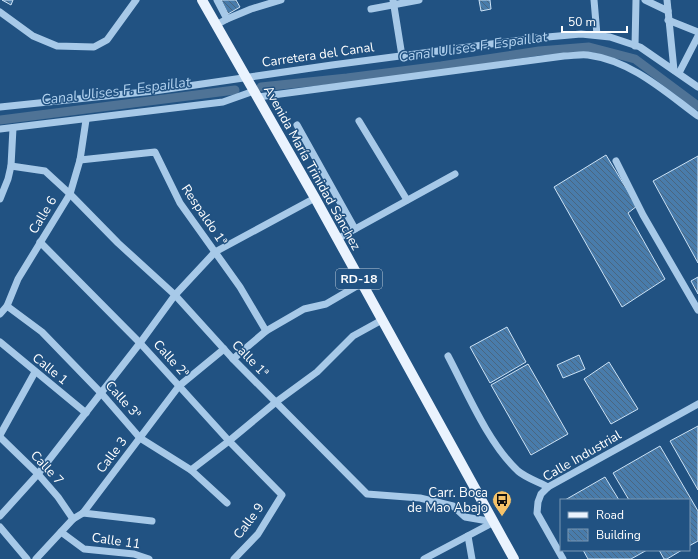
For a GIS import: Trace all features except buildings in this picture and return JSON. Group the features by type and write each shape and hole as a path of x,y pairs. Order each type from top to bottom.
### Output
{"main road":[{"name":"Avenida María Trinidad Sánchez","path":"202,0 315,198 514,559"}],"street":[{"path":"0,12 33,36 57,46 94,47 107,40 136,0"},
{"path":"216,0 227,19"},
{"path":"216,25 251,9 281,0"},
{"path":"371,9 393,2 419,0"},
{"path":"594,0 597,35"},
{"path":"635,46 636,0"},
{"path":"645,0 668,11"},
{"path":"667,0 668,20 676,71"},
{"path":"393,2 402,56"},
{"path":"668,20 698,32"},
{"name":"Carretera del Canal","path":"0,107 154,91 245,77 536,38 581,34 610,37 640,47 698,87"},
{"path":"676,71 698,36"},
{"path":"0,130 223,102 256,94 564,56 587,55 609,59 626,65 643,75 698,116"},
{"name":"Calle 6","path":"0,314 7,306 18,279 70,194 80,160 86,120"},
{"path":"359,121 407,200"},
{"path":"297,126 356,228"},
{"path":"0,199 8,179 11,166 13,128"},
{"name":"Respaldo 1ª","path":"80,160 155,152 180,203 240,288 266,331"},
{"path":"616,162 643,215 698,310"},
{"name":"Calle 1ª","path":"11,166 45,171 70,194 118,243 175,295 233,359 367,494 420,498 453,506 465,517 494,522"},
{"path":"337,239 455,174"},
{"path":"0,178 8,179"},
{"path":"0,516 38,474 140,343 175,295 215,252 315,198"},
{"name":"Calle 2ª","path":"40,242 140,343 229,441 282,495"},
{"path":"233,359 266,331 304,309 326,304 362,283"},
{"name":"Calle 3ª","path":"7,306 42,332 101,393 140,438 191,470 227,503"},
{"path":"191,470 276,402 317,372 353,336 382,320"},
{"name":"Calle 1","path":"0,342 86,413"},
{"name":"Calle 3","path":"36,559 73,519 83,513 179,386 224,349"},
{"path":"448,356 492,438 506,458 520,472 548,487"},
{"path":"0,436 35,372"},
{"name":"Calle Industrial","path":"563,559 537,513 538,502 541,494 548,487 698,404"},
{"name":"Calle 7","path":"0,436 38,474 58,497 73,519"},
{"name":"Calle 9","path":"234,559 258,534 282,495"},
{"path":"83,513 152,521"},
{"path":"424,559 494,522"},
{"path":"0,527 27,559"},
{"name":"Calle 11","path":"61,532 84,549 116,555 134,554 149,559"},
{"path":"468,536 472,559"}],"waterway":[{"name":"Canal Ulises F. Espaillat","path":"261,87 441,66 539,51 589,47 635,59 698,106"},
{"name":"Canal Ulises F. Espaillat","path":"0,120 235,90"}],"place":[{"name":"Carr. Boca de Mao Abajo","path":"502,517"}]}
